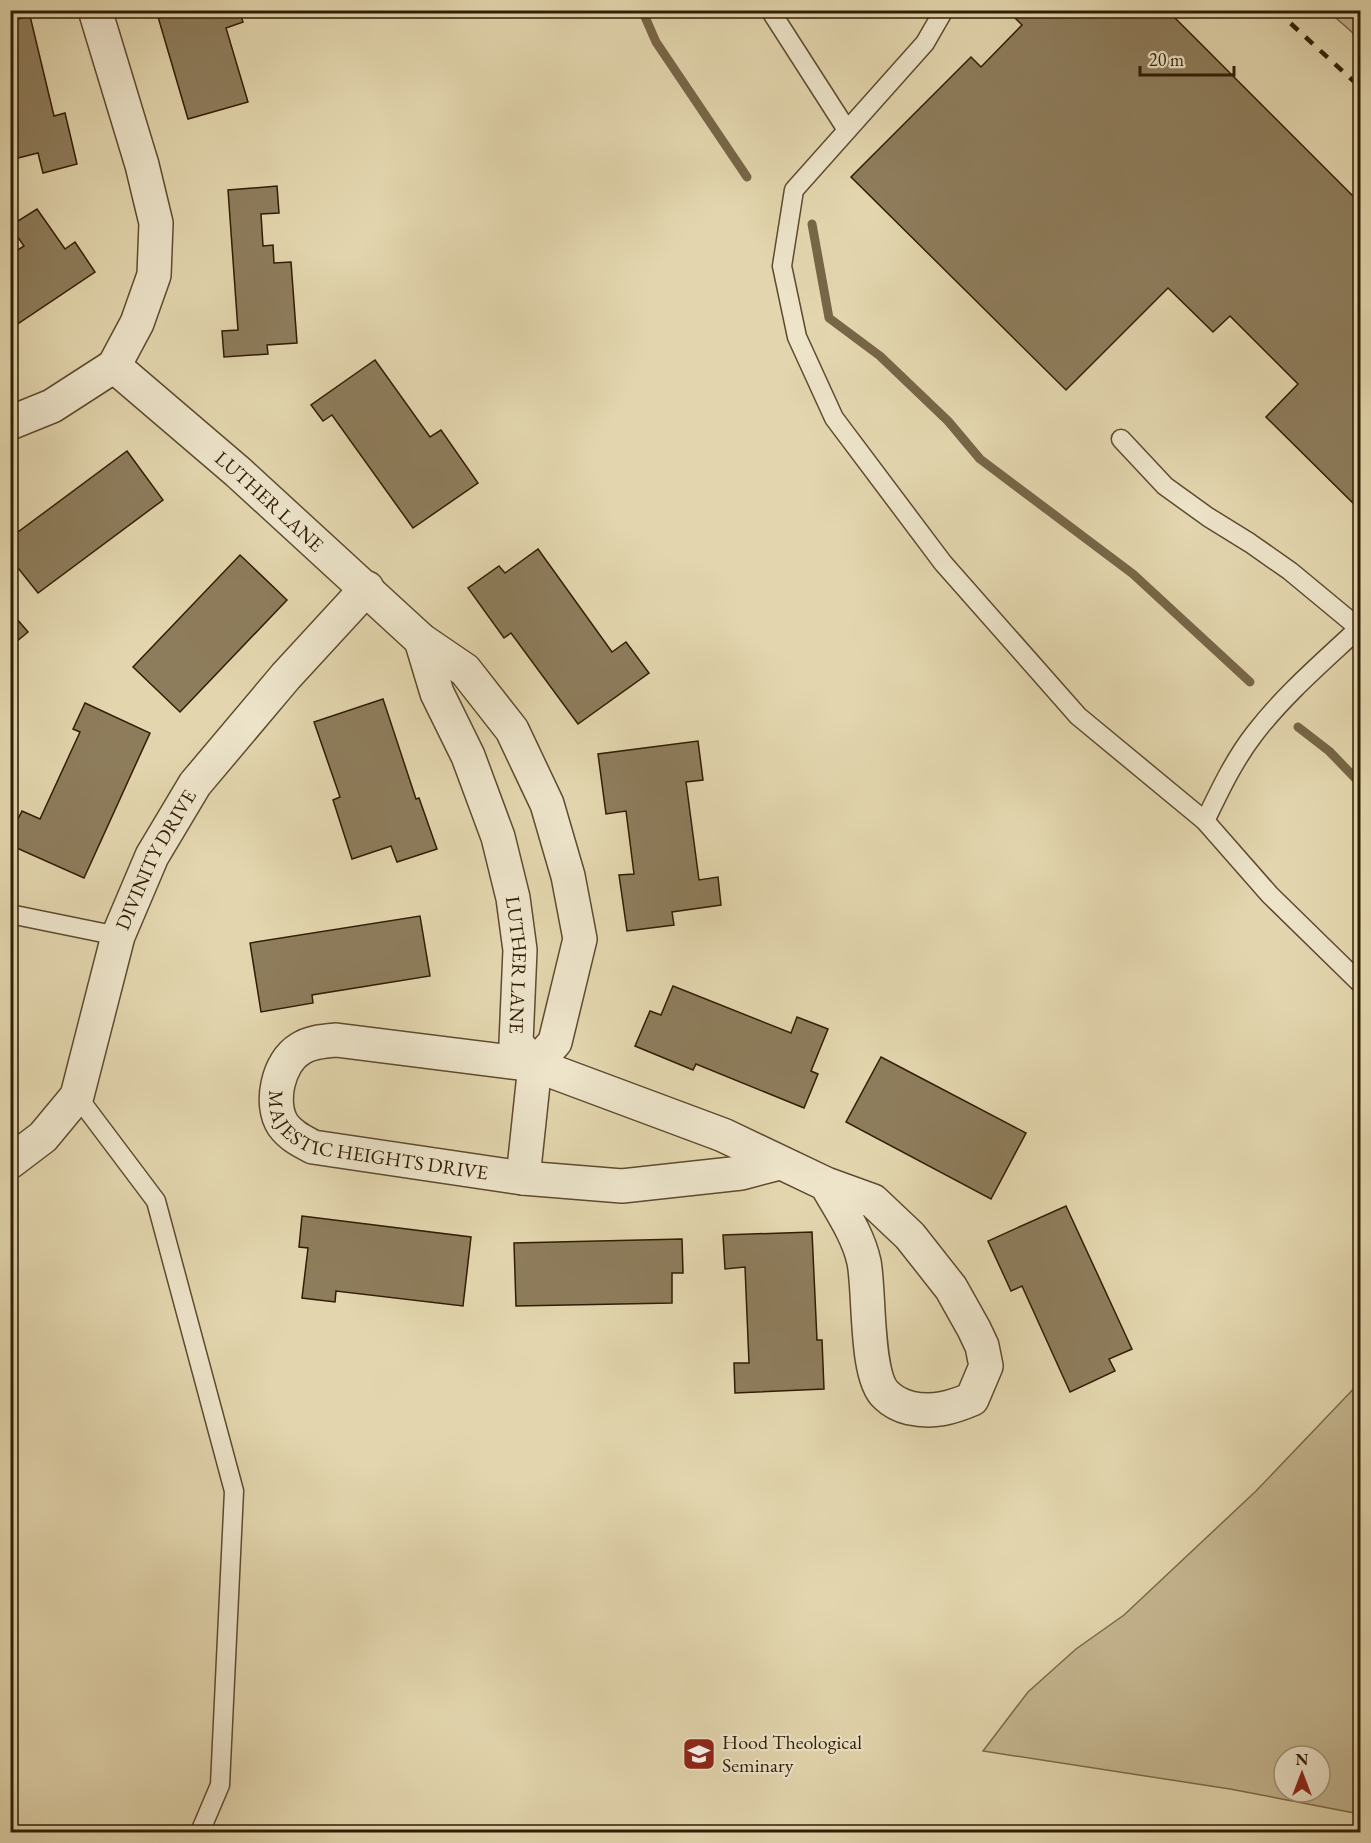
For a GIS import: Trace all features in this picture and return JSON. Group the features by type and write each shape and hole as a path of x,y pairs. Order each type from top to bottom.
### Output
{"street":[{"path":"10,423 51,406 114,366 137,323 154,275 156,223 142,165 95,10"},
{"name":"LUTHER LANE","path":"114,366 238,472 421,640 465,670 512,730 547,804 568,876 580,939 555,1042 535,1065 516,1043 520,950 513,898 498,837 468,756 436,693 421,640"},
{"name":"DIVINITY DRIVE","path":"10,1162 43,1137 77,1096 118,936 152,856 195,784 286,676 366,588"},
{"name":"MAJESTIC HEIGHTS DRIVE","path":"779,1163 741,1173 622,1186 523,1178 313,1147 294,1137 282,1124 277,1093 283,1067 300,1048 336,1040 535,1065 723,1135 826,1184 873,1201 910,1236 951,1288 982,1346 986,1366 972,1399 957,1406 938,1410 920,1410 901,1405 885,1394 875,1375 864,1261 852,1228 826,1184"},
{"name":"MAJESTIC HEIGHTS DRIVE","path":"523,1178 535,1065"}],"lane":[{"path":"770,10 847,130"},
{"path":"944,10 925,43 794,190 782,266 797,337 834,418 944,563 1078,716 1204,821 1269,895 1360,983"},
{"path":"1121,439 1165,486 1208,518 1250,543 1290,571 1360,628 1297,686 1256,732 1230,769 1204,821"},
{"path":"10,914 118,936"},
{"path":"77,1096 156,1201 234,1491 220,1785 200,1833"}],"shaded area":[{"path":"1328,11 1360,11 1360,39"},
{"path":"1360,1382 1360,1814 1308,1804 1332,1804 1332,1744 1272,1744 1272,1797 983,1751 1028,1692 1076,1649 1124,1615 1256,1491"}],"building":[{"path":"156,10 239,10 243,22 226,28 248,102 188,119"},
{"path":"1007,10 1167,10 1360,203 1360,510 1266,417 1298,384 1230,316 1213,332 1168,288 1066,390 851,177 971,57 981,67 1022,25"},
{"path":"30,16 54,116 65,113 77,164 43,173 38,153 10,160 10,21"},
{"path":"277,186 279,213 261,214 263,246 273,245 274,263 291,262 297,343 267,345 268,354 224,357 222,331 238,330 228,190"},
{"path":"37,209 65,249 75,242 95,272 10,329 10,255 24,246 10,226"},
{"path":"375,360 430,437 441,430 478,483 413,528 332,415 323,421 311,405"},
{"path":"127,451 163,500 38,593 10,558 10,538"},
{"path":"538,549 612,652 626,642 649,673 578,724 511,633 504,638 468,588 499,566 505,573"},
{"path":"240,555 287,600 180,712 133,667"},
{"path":"10,611 28,632 10,647"},
{"path":"383,699 416,799 419,798 437,849 397,862 391,846 352,859 333,800 340,797 314,722"},
{"path":"85,703 150,733 84,878 10,845 10,835 22,811 40,819 80,732 73,729"},
{"path":"698,741 703,780 686,782 699,880 718,877 721,905 672,912 674,925 627,931 619,875 634,874 626,811 606,814 598,754"},
{"path":"420,916 430,976 312,995 313,1003 261,1012 250,943"},
{"path":"673,986 791,1033 797,1017 828,1029 811,1071 818,1074 804,1108 696,1064 693,1070 635,1046 650,1011 661,1015"},
{"path":"881,1057 1026,1133 991,1199 846,1122"},
{"path":"1066,1206 1132,1349 1109,1359 1115,1371 1070,1392 1022,1286 1011,1291 988,1241"},
{"path":"302,1216 471,1237 463,1306 336,1291 335,1302 302,1298 308,1248 299,1247"},
{"path":"812,1232 817,1340 822,1340 824,1389 735,1393 734,1363 749,1363 745,1267 725,1269 723,1235"},
{"path":"682,1239 683,1273 672,1273 672,1303 516,1306 514,1243"}],"waterway":[{"path":"642,10 656,42 747,177"},
{"path":"812,224 829,318 880,356 948,421 980,459 1133,574 1250,682"},
{"path":"1298,727 1329,751 1360,783"}],"railway":[{"path":"1276,10 1360,87"}],"place":[{"name":"Hood Theological Seminary","path":"699,1754"}]}
